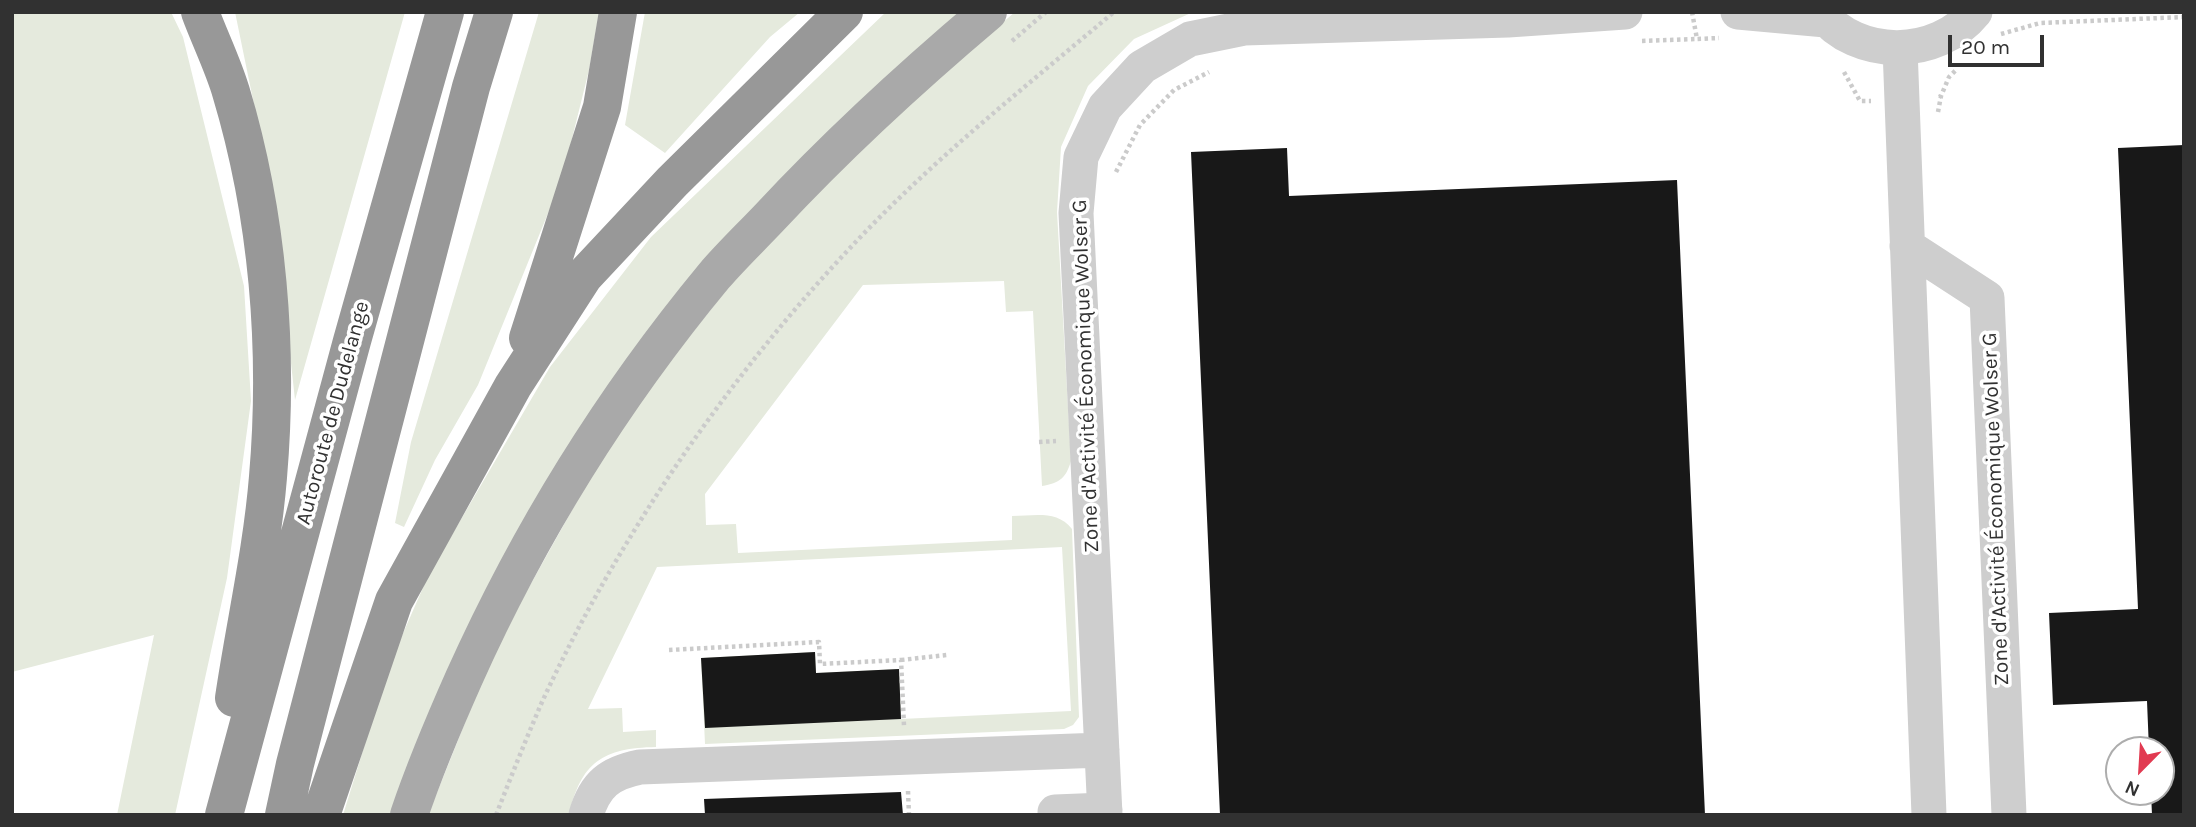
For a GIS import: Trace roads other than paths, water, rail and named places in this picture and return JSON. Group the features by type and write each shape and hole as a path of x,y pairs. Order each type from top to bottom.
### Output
{"highway":[{"path":"200,12 230,91 255,193 267,276 272,379 268,477 217,815"},
{"name":"Autoroute de Dudelange","path":"224,815 352,341 445,12"},
{"path":"284,815 471,87 494,12"},
{"path":"513,386 602,107 618,12"},
{"path":"321,815 394,601 513,386 584,276 672,182 844,12"}],"main road":[{"path":"409,815 434,745 481,640 520,563 585,452 646,361 716,274 812,172 928,63 988,12"}],"lane":[{"path":"1738,12 1823,16 1848,36 1873,46 1900,48 1925,45 1948,35 1980,15"},
{"name":"Zone d'Activité Économique Wolser G","path":"1105,813 1076,213 1082,158 1105,107 1142,66 1190,39 1244,20 1483,21 1627,27"},
{"path":"1900,48 1929,815"},
{"name":"Zone d'Activité Économique Wolser G","path":"1907,246 1987,298 2009,815"},
{"path":"586,813 593,794 606,780 622,770 640,767 1102,750"},
{"path":"1055,815 1105,813"}]}
